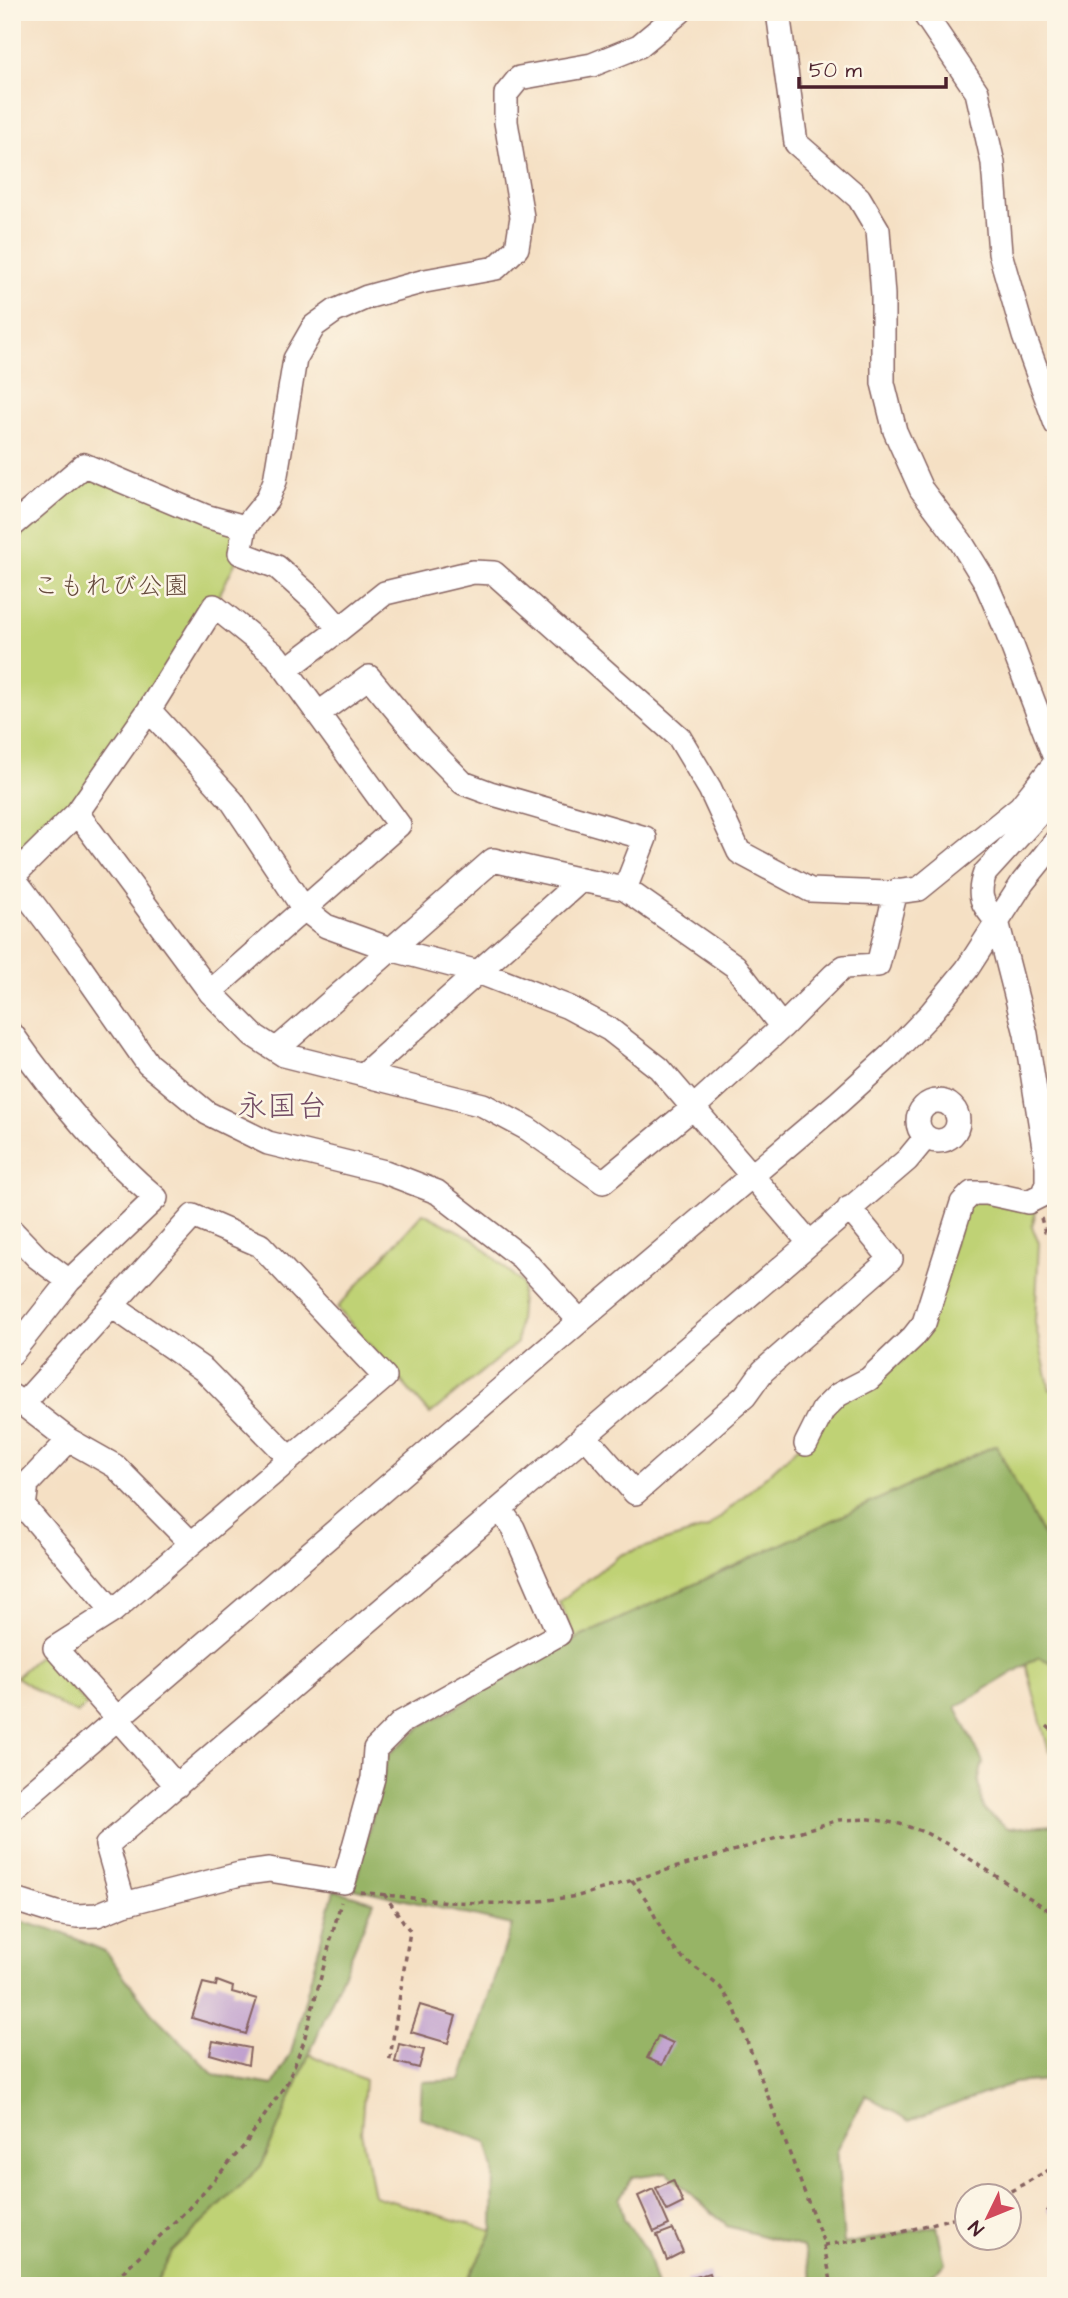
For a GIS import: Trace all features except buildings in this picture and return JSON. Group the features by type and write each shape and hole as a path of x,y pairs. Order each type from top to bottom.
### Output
{"street":[{"path":"340,629 316,602 277,567 240,553 245,527 268,500 275,481 295,359 314,326 335,311 367,297 425,281 496,268 517,248 522,218 506,122 506,94 519,78 592,65 639,46 680,12"},
{"path":"287,669 385,593 473,572 494,573 679,737 710,789 739,852 810,890 919,889 1020,807 1056,761 985,581 961,542 921,489 895,430 883,383 883,295 878,230 859,198 796,143 778,12"},
{"path":"923,12 977,92 993,163 1000,253 1024,336 1056,424"},
{"path":"12,526 84,465 205,516 245,527"},
{"path":"210,992 399,825 287,669 276,656 214,606 149,710 76,813 12,877 74,958 148,1064 206,1113 268,1143 386,1172 437,1192 521,1257 580,1321"},
{"path":"319,713 369,677 422,741 463,783 645,838 625,889"},
{"path":"149,710 232,801 304,909 326,926 390,949 478,972 568,1007 609,1029 659,1068 809,1242"},
{"path":"806,1444 823,1410 838,1395 869,1379 924,1323 962,1203 972,1194 987,1194 1028,1202 1042,1195 1047,1184 1047,1166 1027,1034 997,921 986,909 979,889 985,873 1056,795"},
{"path":"76,813 210,992 253,1035 284,1055 483,1105 527,1129 603,1182 694,1107 844,967 878,965 896,891"},
{"path":"12,1809 891,1055 967,969 1023,882 1056,841"},
{"path":"276,1050 493,860 625,889 735,966 782,1027"},
{"path":"364,1074 581,880"},
{"path":"12,1034 108,1156 156,1198 69,1281 12,1353"},
{"path":"124,1904 107,1845 907,1160 926,1137"},
{"path":"584,1435 635,1493 745,1396 763,1371 891,1259 849,1208"},
{"path":"177,1786 55,1648 113,1611 385,1377 260,1245 193,1216 112,1306 17,1400 69,1440 115,1466 191,1543"},
{"path":"12,1231 37,1257 69,1281"},
{"path":"112,1306 204,1370 290,1458"},
{"path":"69,1440 27,1484 24,1507 113,1611"},
{"path":"12,1899 56,1913 77,1916 97,1914 124,1904 240,1874 269,1870 344,1884 373,1778 375,1749 402,1722 559,1634 513,1528 500,1509"}],"path":[{"path":"1047,1726 1056,1734"},
{"path":"344,1884 351,1891 448,1902 517,1904 578,1896 839,1820 870,1819 900,1824 924,1832 1056,1915"},
{"path":"632,1880 648,1902 664,1936 677,1953 720,1987 734,2007 824,2245 832,2286"},
{"path":"108,2286 188,2209 244,2146 288,2081 303,2044 344,1884"},
{"path":"383,1893 410,1931 389,2064"},
{"path":"1023,2184 1056,2166"},
{"path":"824,2245 888,2236 953,2218"}],"green space":[{"name":"こもれび公園","path":"84,465 245,527 240,553 214,606 149,710 12,876 12,526"},
{"path":"1039,1199 1032,1227 1039,1243 1035,1323 1050,1390 1056,1388 1056,1561 996,1445 576,1639 559,1602 620,1555 708,1528 797,1448 821,1417 926,1326 967,1202"},
{"path":"423,1213 474,1239 522,1284 517,1343 430,1414 337,1308"},
{"path":"996,1445 1056,1561 1056,1665 1039,1657 956,1707 983,1762 978,1782 984,1810 1008,1828 1056,1825 1056,1984 1049,1984 1056,2024 1056,2074 1048,2080 1014,2083 909,2121 866,2095 837,2148 844,2244 937,2226 945,2264 916,2286 814,2286 803,2247 727,2226 667,2172 632,2177 619,2199 624,2219 647,2252 657,2286 464,2286 493,2231 494,2169 487,2142 420,2118 422,2082 461,2080 512,1925 354,1888 388,1755 421,1727 576,1639"},
{"path":"42,1653 87,1705 78,1713 65,1708 16,1677"},
{"path":"1039,1656 1056,1665 1056,1748 1049,1752 1026,1664"},
{"path":"334,1890 374,1902 262,2165 172,2252 154,2286 12,2286 12,1919 62,1933 105,1951 152,2013 214,2075 273,2085 291,2053"},
{"path":"309,2054 365,2080 361,2132 374,2196 493,2231 464,2286 154,2286 172,2252 262,2165"}],"district":[{"name":"永国台","path":"282,1107"}]}
